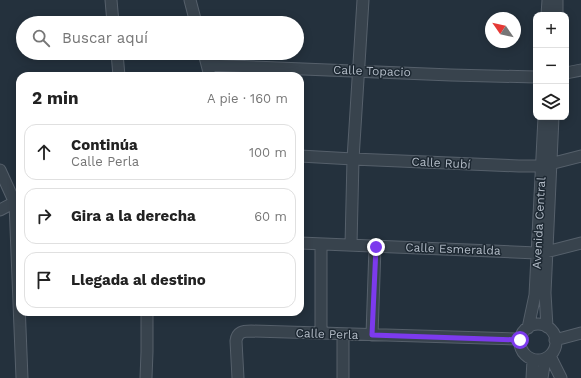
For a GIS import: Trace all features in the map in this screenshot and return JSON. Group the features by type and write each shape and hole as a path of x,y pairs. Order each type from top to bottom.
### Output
{"street":[{"path":"111,0 112,16"},
{"path":"190,0 194,16"},
{"path":"351,245 354,159 363,0"},
{"path":"547,12 548,0"},
{"path":"557,0 557,12"},
{"path":"118,60 119,72"},
{"path":"206,60 209,72"},
{"name":"Calle Topacio","path":"207,65 533,77"},
{"path":"569,72 581,70"},
{"name":"Avenida Central","path":"544,120 547,165"},
{"name":"Avenida Central","path":"528,328 535,295 541,252 547,165 554,120"},
{"name":"Calle Rubí","path":"304,156 499,166 547,165 581,156"},
{"path":"0,170 16,200"},
{"path":"0,210 16,202"},
{"name":"Calle Esmeralda","path":"304,243 541,252 581,243"},
{"path":"321,244 321,333"},
{"path":"372,335 376,247"},
{"name":"Avenida Central","path":"541,252 545,292 546,327"},
{"path":"20,316 22,378"},
{"path":"146,378 147,316"},
{"path":"534,325 546,327 552,332 555,340 553,351 547,357 539,360 533,360 527,357 520,346 520,340 523,333 534,325"},
{"name":"Calle Perla","path":"238,378 236,336 241,332 246,331 520,340"},
{"path":"555,340 581,332"},
{"path":"343,334 343,378"},
{"path":"542,378 547,357"},
{"path":"547,357 561,378"},
{"path":"532,378 533,360"}],"route":[{"path":"376,247 372,335 520,340"}]}
